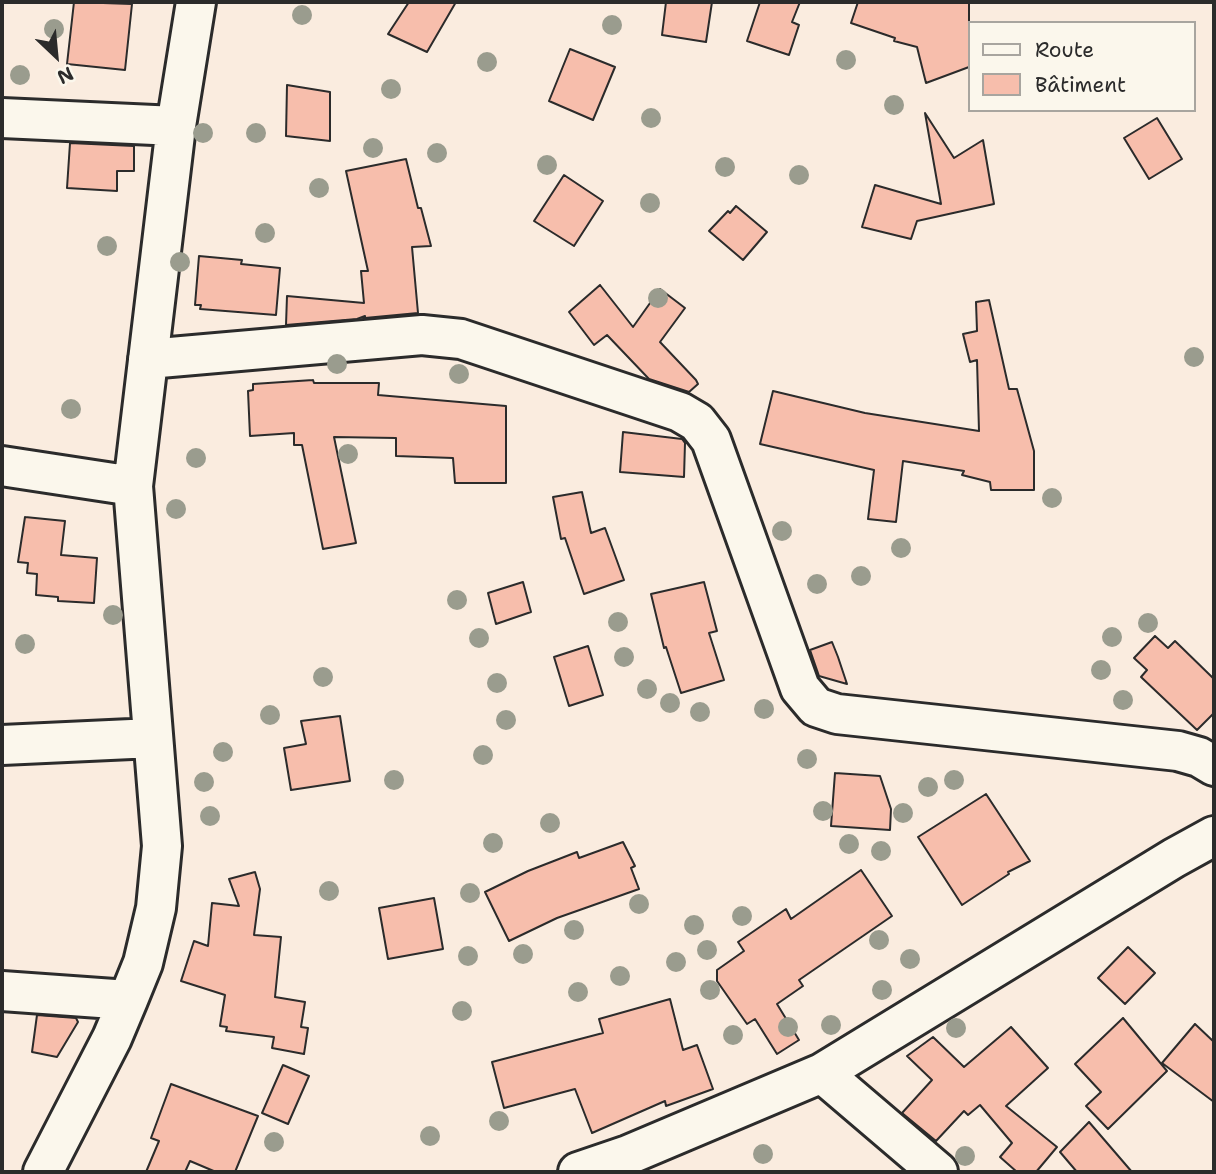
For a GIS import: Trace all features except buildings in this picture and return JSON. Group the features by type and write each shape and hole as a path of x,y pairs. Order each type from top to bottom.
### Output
{"street":[{"path":"43,1172 128,1000 143,963 156,908 162,846 133,486 176,126 196,2"},
{"path":"2,118 176,126"},
{"path":"148,359 422,335 461,339 680,412 697,422 711,440 800,688 816,707 837,714 1178,751 1199,757 1214,766"},
{"path":"2,466 133,486"},
{"path":"2,745 153,738"},
{"path":"578,1172 628,1155 822,1073 1214,836"},
{"path":"2,991 128,1000"},
{"path":"822,1073 938,1172"}]}
